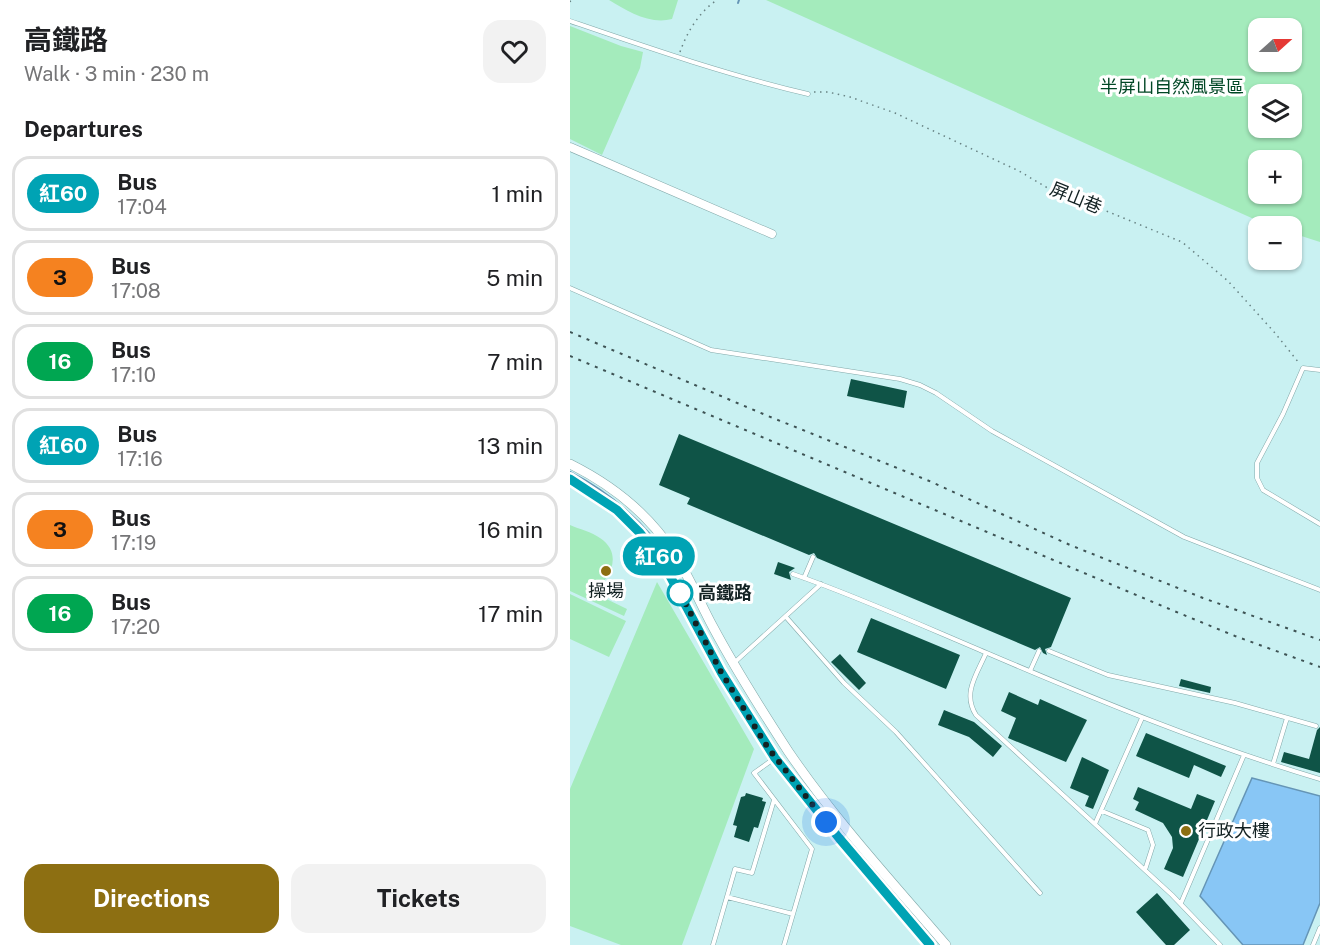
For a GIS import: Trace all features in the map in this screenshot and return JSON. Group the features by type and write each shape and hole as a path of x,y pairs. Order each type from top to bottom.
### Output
{"street":[{"path":"570,147 772,234"},
{"path":"570,464 592,475 625,498 652,525 675,554 733,663 787,749 833,811 946,945"},
{"path":"570,479 617,510 640,533 662,561 721,672 775,758 930,945"},
{"path":"775,758 787,749"}],"lane":[{"path":"570,21 678,58 808,94"},
{"path":"570,288 711,350 900,379 920,385 936,393 992,431 1184,537 1320,590"},
{"path":"1320,370 1303,368 1283,414 1257,463 1257,478 1263,490 1320,524"},
{"path":"804,578 813,557"},
{"path":"793,574 895,612 986,653 1142,717 1244,755 1320,779"},
{"path":"733,663 821,584"},
{"path":"786,617 844,683 896,732 1041,893"},
{"path":"1030,671 1039,651"},
{"path":"1049,651 1108,675 1234,703 1316,726"},
{"path":"986,653 970,690 970,706 983,721 1181,903 1220,945"},
{"path":"1095,824 1142,717"},
{"path":"1273,764 1287,718"},
{"path":"1181,903 1244,755"},
{"path":"775,758 754,773 812,849 784,945"},
{"path":"713,945 735,869 752,873 774,799"},
{"path":"1101,811 1148,830 1153,844 1145,870"},
{"path":"727,897 793,914"},
{"path":"1313,945 1320,928"}],"path":[{"path":"678,58 691,28 708,6 717,0"},
{"name":"屏山巷","path":"808,94 819,91 850,97 895,113 1019,171 1051,190 1182,242 1228,281 1303,368"}],"green space":[{"path":"609,0 678,0 672,19 655,20 639,16"},
{"name":"半屏山自然風景區","path":"766,0 1320,0 1320,242 1302,236 1302,216 1248,216"},
{"path":"570,26 643,52 640,68 602,155 570,139"},
{"path":"570,525 593,534 607,544 613,559 612,566 604,581 592,592 627,609 624,616 570,591"},
{"path":"657,582 754,749 682,945 621,945 570,926 570,789"},
{"path":"570,594 626,621 609,657 570,639"}],"water":[{"path":"1252,778 1320,796 1320,903 1303,945 1243,945 1200,896"}],"building":[{"path":"851,379 907,391 904,408 847,396"},
{"path":"679,434 1071,598 1051,647 1045,649 1047,655 1040,647 1035,650 817,558 814,553 809,555 687,504 690,498 659,485"},
{"path":"778,562 795,568 789,572 791,580 774,574"},
{"path":"871,618 960,655 946,689 857,652"},
{"path":"840,654 866,683 859,690 831,662"},
{"path":"1181,679 1211,687 1210,693 1179,686"},
{"path":"1009,692 1038,705 1040,699 1087,720 1066,762 1008,738 1016,718 1001,711"},
{"path":"944,710 974,722 1002,746 993,757 969,737 938,725"},
{"path":"1320,727 1320,773 1281,762 1284,752 1309,759 1317,730"},
{"path":"1146,733 1226,766 1221,777 1194,765 1189,778 1136,756"},
{"path":"1082,757 1109,770 1093,809 1085,806 1089,796 1070,788"},
{"name":"行政大樓","path":"1138,787 1191,809 1197,794 1215,801 1183,877 1164,869 1173,848 1172,837 1163,823 1135,810 1139,802 1133,799"},
{"path":"746,793 763,798 762,801 766,802 758,828 754,827 749,842 734,837 737,826 733,825 741,797"},
{"path":"1157,893 1190,930 1174,945 1166,945 1136,912"}],"waterway":[{"path":"570,472 603,492 632,515 657,542 678,573"}],"railway":[{"path":"570,332 927,480 1070,545 1203,598 1320,640"},
{"path":"570,356 1174,611 1320,667"}],"bus line":[{"name":"紅60","path":"570,479 617,510 640,533 662,561 721,672 775,758 930,945"}],"place":[{"name":"操場","path":"606,571"},
{"name":"高鐵路","path":"680,593"},
{"name":"行政大樓","path":"1186,831"}],"route":[{"path":"680,593 678,589 721,672 768,748 826,822"}]}
